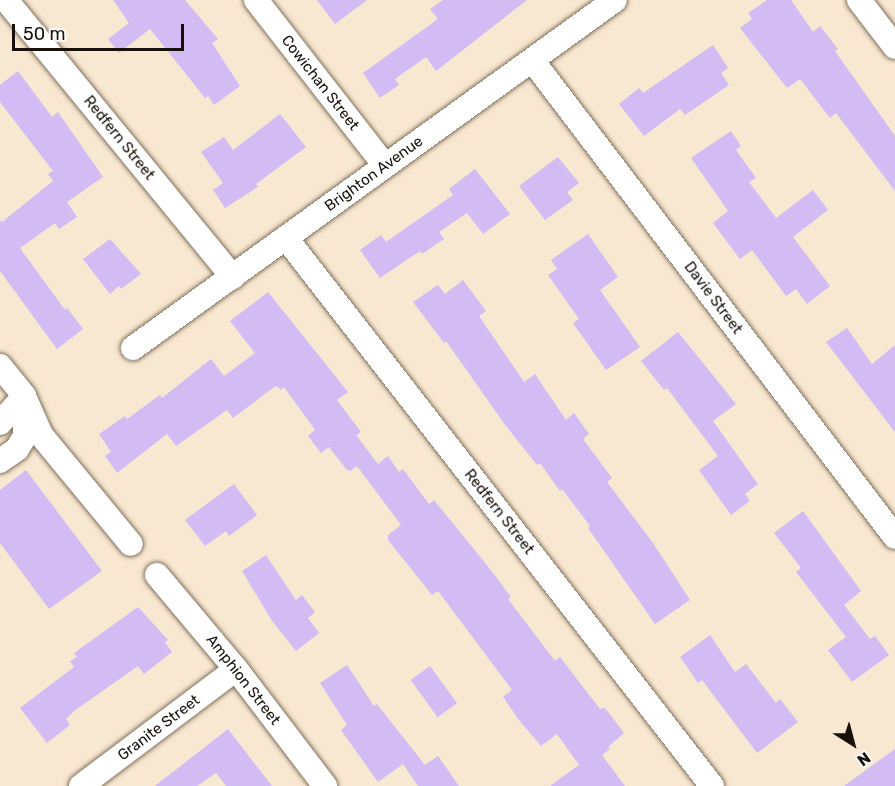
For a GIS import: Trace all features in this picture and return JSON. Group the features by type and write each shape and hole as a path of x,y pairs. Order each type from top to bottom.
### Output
{"street":[{"name":"Redfern Street","path":"6,0 232,277"},
{"name":"Cowichan Street","path":"256,0 385,166"},
{"name":"Brighton Avenue","path":"134,348 615,0"},
{"path":"859,0 895,46"},
{"name":"Davie Street","path":"532,60 895,537"},
{"name":"Redfern Street","path":"286,238 712,786"},
{"path":"0,366 24,396 41,435 131,544"},
{"path":"0,423 24,396"},
{"path":"0,461 17,449 26,436 24,396"},
{"name":"Amphion Street","path":"158,575 236,669 326,786"},
{"name":"Granite Street","path":"81,786 236,669"}],"building":[{"path":"113,0 185,0 218,39 212,43 240,86 214,105 208,96 205,98 150,29 119,53 108,39 129,23"},
{"path":"317,0 367,0 335,24"},
{"path":"443,0 527,0 436,71 426,57 395,79 399,85 380,98 363,73 438,19 430,9"},
{"path":"767,0 791,0 813,32 820,26 838,49 835,51 895,136 895,191 836,113 830,118 800,79 787,88 740,28 752,19 748,13"},
{"path":"713,45 728,68 721,73 729,85 685,115 680,109 644,136 619,104 639,88 643,93"},
{"path":"18,71 52,117 58,112 103,177 67,202 77,217 59,229 55,223 20,248 65,310 67,308 83,329 57,349 0,271 0,220 2,222 53,181 48,174 53,171 0,102 0,85"},
{"path":"280,114 306,147 256,184 258,187 225,208 213,190 223,183 201,152 224,137 233,150"},
{"path":"731,131 741,146 736,150 756,178 749,182 776,218 813,190 828,210 793,237 830,286 807,304 796,289 786,296 752,250 740,259 713,223 728,211 691,158"},
{"path":"558,157 579,183 567,192 573,200 545,220 519,186"},
{"path":"475,169 510,214 483,234 467,213 439,232 444,239 422,254 420,251 380,278 360,250 381,235 386,242 453,195 449,189"},
{"path":"588,234 618,277 600,290 640,347 606,370 573,323 579,319 548,275 557,269 551,260"},
{"path":"110,239 141,274 121,289 119,286 110,294 83,259"},
{"path":"463,280 486,311 479,316 524,382 535,374 566,420 574,413 589,434 583,439 612,478 607,482 653,543 690,600 655,624 588,528 590,526 562,489 560,491 540,463 537,465 506,426 446,341 444,343 413,302 438,285 445,294"},
{"path":"268,292 348,392 337,400 361,432 356,435 378,464 388,456 399,472 403,469 429,504 434,500 490,569 511,597 508,599 555,661 560,657 600,709 605,708 624,733 602,755 625,786 550,786 579,765 557,734 541,746 519,720 503,697 512,690 438,591 432,595 388,540 388,535 401,525 357,466 350,471 346,469 329,447 321,453 308,436 315,430 284,387 281,390 277,386 273,388 233,418 227,410 176,446 167,434 117,473 105,456 111,452 99,434 125,416 127,419 160,395 162,398 211,359 224,376 255,353 230,321"},
{"path":"847,328 872,364 895,345 895,432 826,342"},
{"path":"678,332 736,404 713,421 758,484 745,494 750,501 731,515 699,470 718,456 667,388 664,390 641,361"},
{"path":"26,470 102,571 49,609 0,543 0,490"},
{"path":"234,484 257,515 229,536 226,531 205,546 185,520"},
{"path":"803,511 861,591 844,605 870,639 875,636 889,655 852,682 828,650 846,637 796,572 801,568 774,533"},
{"path":"266,555 296,600 302,595 315,612 308,618 319,633 296,651 272,621 242,571"},
{"path":"138,607 168,640 165,642 172,652 144,674 138,666 74,711 66,719 70,725 47,743 20,708 74,667 70,661 77,657 74,653"},
{"path":"710,635 735,672 746,664 776,703 780,699 798,722 757,753 702,680 698,683 680,657"},
{"path":"347,665 374,706 377,704 425,765 438,756 459,786 418,786 403,764 378,782 341,730 347,725 320,683"},
{"path":"430,666 457,703 438,717 411,680"},
{"path":"228,729 272,786 226,786 216,773 197,786 155,786"},
{"path":"895,749 895,786 844,786"}]}
